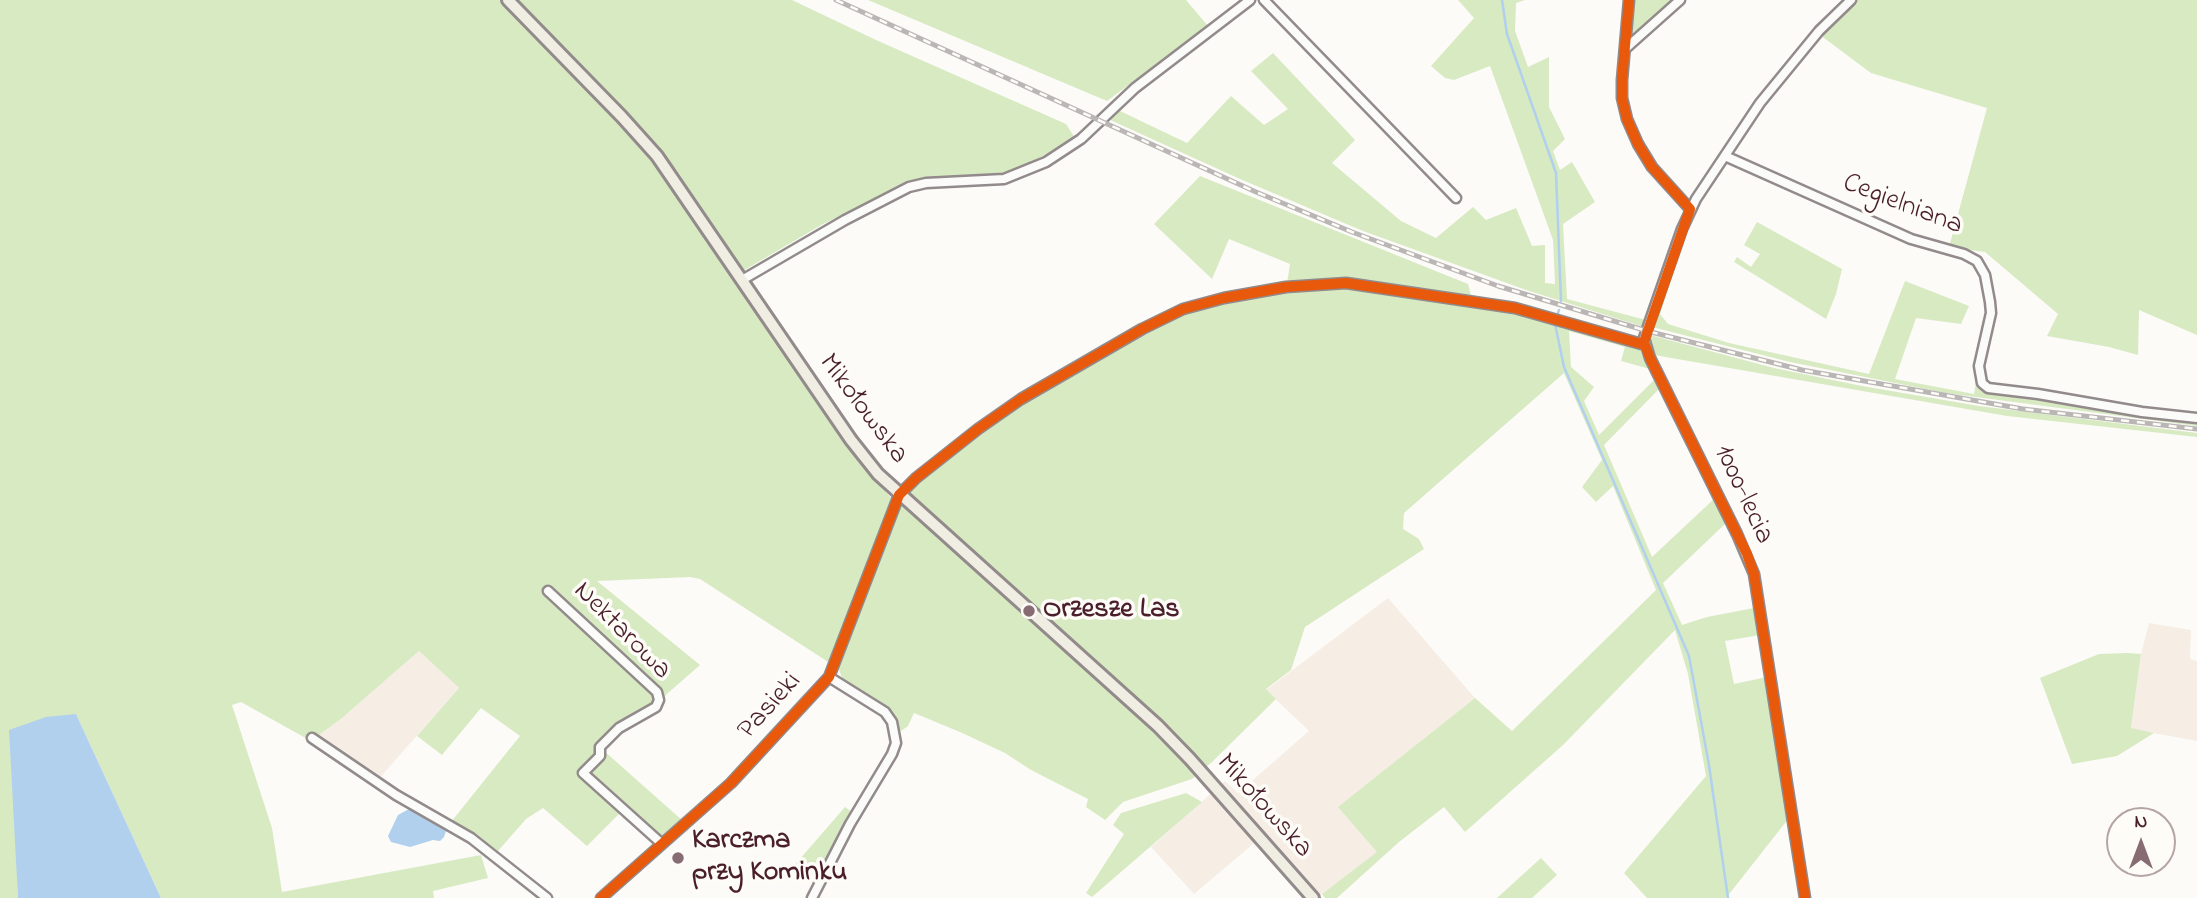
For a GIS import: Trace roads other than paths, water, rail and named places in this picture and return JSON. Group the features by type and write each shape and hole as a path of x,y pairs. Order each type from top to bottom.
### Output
{"main road":[{"name":"Mikołowska","path":"508,0 657,156 851,440 878,474 1158,726 1191,759 1313,898"}],"street":[{"path":"742,280 845,220 909,187 926,183 1004,179 1046,162 1081,139 1135,88 1250,0"},
{"path":"1264,0 1456,198"},
{"path":"1629,0 1622,98 1627,119 1652,167 1690,209"},
{"path":"1625,49 1680,0"},
{"path":"899,495 916,478 978,429 1054,380 1168,316 1199,303 1223,298 1318,283 1376,286 1515,308 1645,345 1644,338 1690,209 1760,103 1819,31 1850,0"},
{"name":"Cegielniana","path":"1725,156 1901,235 1964,254 1977,261 1985,275 1991,313 1979,366 1982,383 1988,388 2197,418"},
{"name":"1000-lecia","path":"1645,345 1747,554 1754,574 1805,898"},
{"name":"Pasieki","path":"601,898 731,783 829,677 899,495"},
{"name":"Nektarowa","path":"548,591 657,692 659,700 656,707 619,728 600,747 600,756 583,773 662,844"},
{"path":"812,898 896,743 892,722 885,712 829,677"},
{"path":"312,738 396,794 471,838 547,898"}],"water":[{"path":"76,714 161,898 18,898 9,730 46,717"},
{"path":"409,809 446,831 444,837 440,841 433,840 410,847 391,842 388,836 398,815"}],"waterway":[{"path":"1502,0 1507,34 1556,173 1561,301"},
{"path":"1557,316 1559,310"},
{"path":"1555,324 1564,367 1689,656 1709,765 1728,898"}],"railway":[{"path":"836,0 1256,192 1352,232 1498,286 1647,331 1802,370 2023,409 2197,429"}],"place":[{"name":"Orzesze Las","path":"1029,611"},
{"name":"Karczma przy Kominku","path":"678,858"}]}
